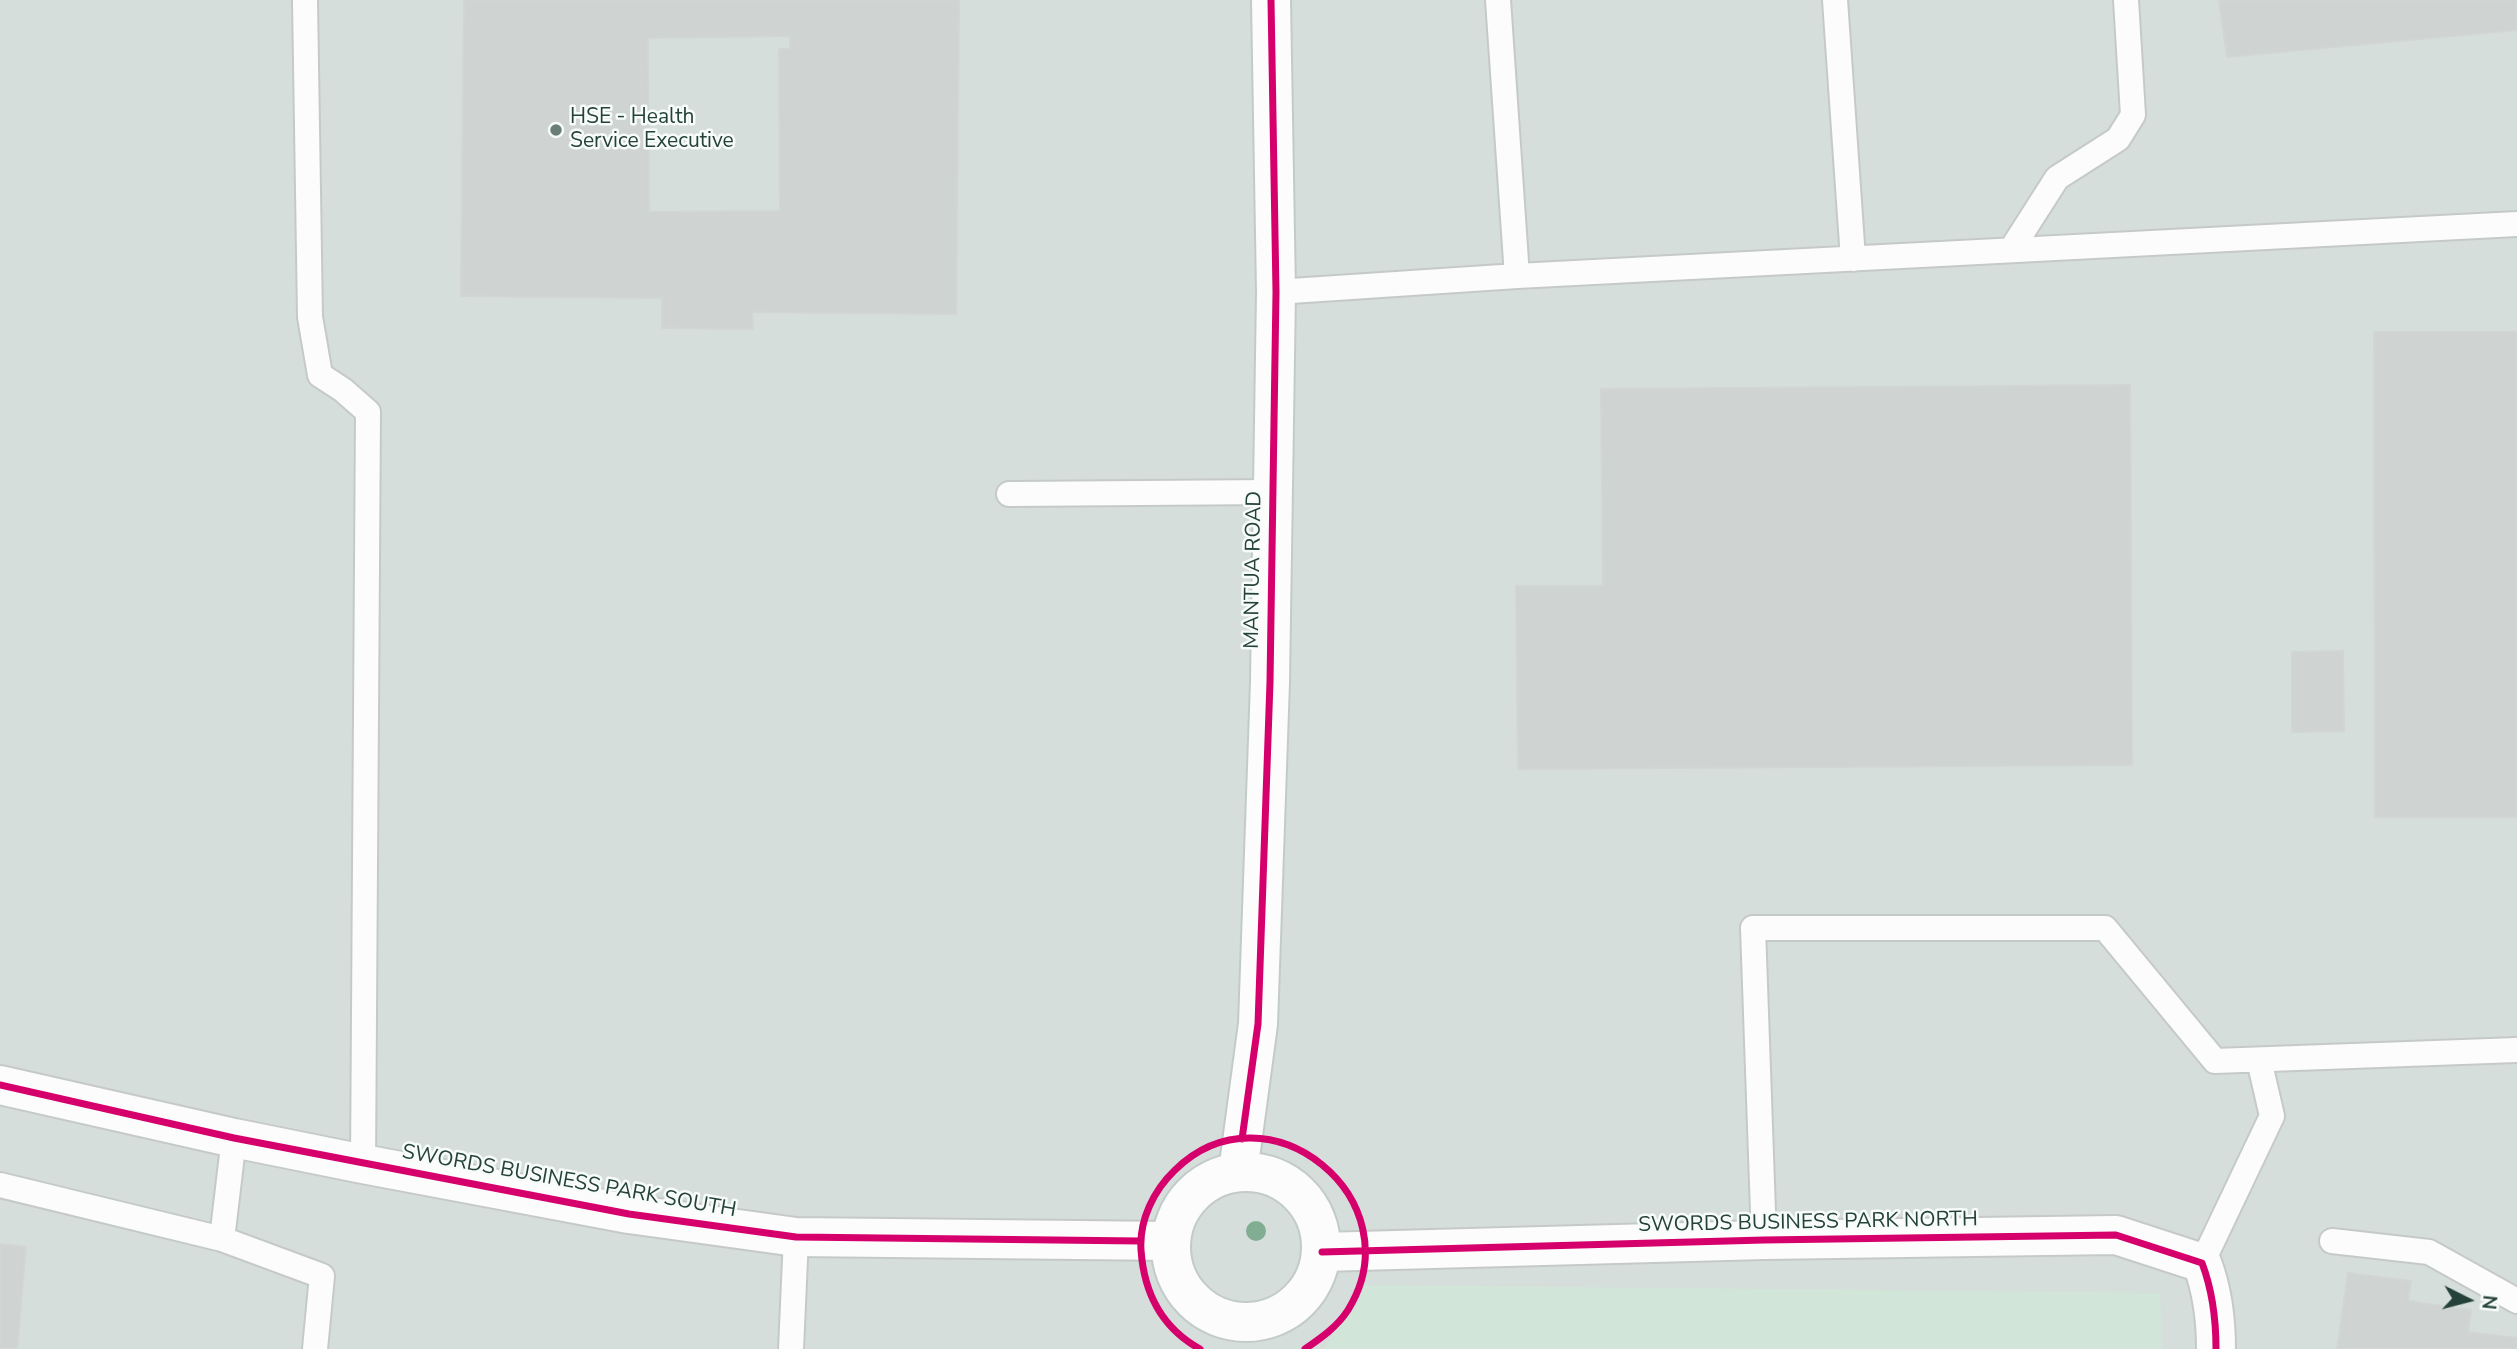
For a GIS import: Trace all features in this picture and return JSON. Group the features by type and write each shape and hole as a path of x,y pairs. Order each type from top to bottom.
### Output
{"street":[{"name":"MANTUA ROAD","path":"1238,1171 1258,1024 1270,696 1276,292 1271,0"},
{"name":"SWORDS BUSINESS PARK SOUTH","path":"0,1085 233,1138 363,1164 629,1214 796,1237 1171,1241"},
{"path":"1238,1171 1260,1173 1280,1179 1299,1192 1312,1209 1320,1230 1322,1252 1317,1273 1306,1293 1291,1308 1239,1336 1192,1300 1180,1283 1172,1263 1171,1241 1175,1221 1185,1203 1199,1187 1238,1171"},
{"name":"SWORDS BUSINESS PARK NORTH","path":"1322,1252 1764,1240 2116,1235 2202,1263"},
{"path":"2202,1263 2210,1284 2216,1318 2216,1349"}],"lane":[{"path":"304,0 310,317 320,375 343,390 368,412 363,1164"},
{"path":"1497,0 1517,276"},
{"path":"1835,0 1853,259"},
{"path":"2011,250 2057,178 2118,139 2133,115 2126,0"},
{"path":"1276,292 1517,276 2517,224"},
{"path":"1009,494 1273,492"},
{"path":"1764,1240 1753,928 2105,928 2215,1061 2517,1050"},
{"path":"2202,1263 2272,1116 2259,1060"},
{"path":"222,1239 233,1138"},
{"path":"0,1185 222,1239 322,1276 315,1349"},
{"path":"791,1349 796,1237"},
{"path":"2332,1241 2429,1252 2517,1301"}],"shaded area":[{"path":"0,0 2517,0 2517,1349 0,1349"}],"green space":[{"path":"1363,1285 2160,1293 2162,1349 1324,1349"}],"building":[{"name":"HSE - Health Service Executive","path":"464,0 959,0 956,314 752,312 753,329 662,328 662,298 461,296","holes":["790,36 790,49 779,49 780,211 649,212 648,38"]},
{"path":"2219,0 2517,0 2517,30 2227,57"},
{"path":"2374,332 2517,332 2517,817 2375,817"},
{"path":"2130,385 2132,765 1518,769 1516,586 1603,586 1601,389"},
{"path":"2343,651 2344,731 2292,732 2292,652"},
{"path":"0,1244 26,1247 17,1349 0,1349"},
{"path":"2348,1273 2411,1281 2408,1301 2471,1310 2468,1332 2517,1338 2517,1349 2337,1349"}],"cycle path":[{"path":"1242,1139 1258,1024 1270,682 1276,292 1271,0"},
{"path":"0,1085 234,1138 629,1214 796,1237 1140,1241"},
{"path":"1200,1349 1165,1320 1151,1295 1141,1250 1145,1217 1154,1196 1175,1170 1212,1145 1251,1138 1289,1145 1322,1165 1348,1193 1363,1229 1364,1269 1348,1310 1334,1327 1305,1349"},
{"path":"1322,1252 1764,1240 2116,1235 2202,1263 2213,1306 2216,1349"}],"place":[{"name":"HSE - Health Service Executive","path":"556,130"}]}
